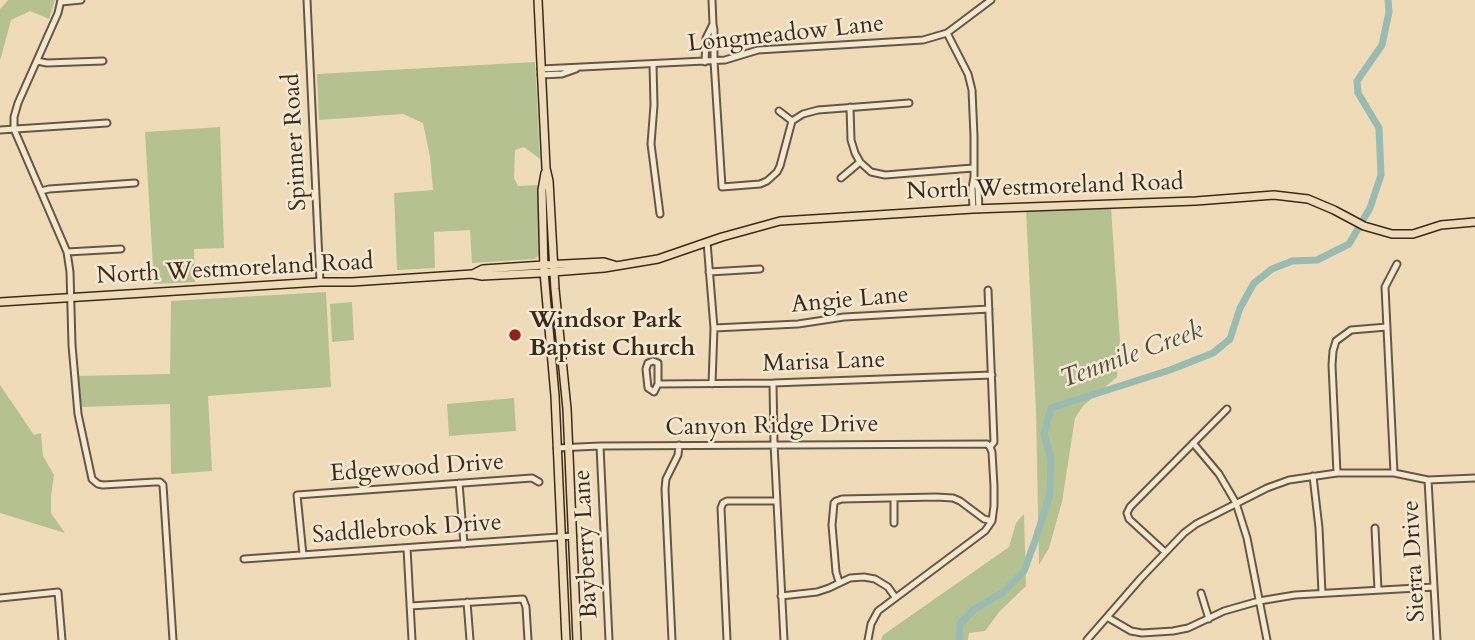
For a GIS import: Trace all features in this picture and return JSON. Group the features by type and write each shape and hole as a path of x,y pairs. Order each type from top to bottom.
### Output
{"main road":[{"path":"538,0 545,169 542,204 567,409 577,640"},
{"name":"North Westmoreland Road","path":"0,302 320,282 472,274 482,276 604,262 614,265 658,259 780,221 976,209 1196,201 1275,195 1308,199 1334,209 1364,226 1392,234 1413,234 1441,225 1475,222"},
{"path":"549,269 550,339 566,640"},
{"path":"550,339 560,338"}],"street":[{"path":"81,0 61,1 18,103 14,129 67,252 78,414 92,479 103,485 155,482 163,485 173,640"},
{"name":"Spinner Road","path":"307,0 320,282"},
{"path":"712,0 722,187 760,184 777,172 792,121 803,114 818,110 909,103"},
{"name":"Longmeadow Lane","path":"541,72 562,74 582,66 725,60 758,50 923,40 947,33 991,0"},
{"path":"705,62 706,38 713,24"},
{"path":"947,33 968,74 972,90 972,188 976,209"},
{"path":"706,38 714,38"},
{"path":"37,61 103,61"},
{"path":"653,64 651,144 660,214"},
{"path":"850,107 851,140 855,153 871,172 885,175 974,168"},
{"path":"779,111 792,121"},
{"path":"0,130 107,123"},
{"path":"841,178 860,162"},
{"path":"41,191 135,183"},
{"path":"707,242 714,328 712,384"},
{"path":"67,252 121,249"},
{"path":"1394,473 1385,287 1397,264"},
{"path":"709,272 760,269"},
{"path":"868,640 871,624 878,611 985,531 992,521 994,486 989,445 994,442 988,290"},
{"name":"Angie Lane","path":"714,328 989,309"},
{"path":"1337,473 1332,365 1336,341 1358,328 1387,327"},
{"path":"653,361 658,363 658,384 654,392 648,388 646,369 648,363 653,361"},
{"name":"Marisa Lane","path":"658,384 992,375"},
{"path":"773,383 783,640"},
{"path":"1165,552 1129,519 1127,513 1150,485 1227,409"},
{"path":"1193,443 1219,474 1236,503 1247,538 1268,640"},
{"name":"Canyon Ridge Drive","path":"557,448 774,444 989,445"},
{"path":"672,640 665,489 679,445"},
{"name":"Bayberry Lane","path":"600,446 609,640"},
{"path":"1087,640 1184,533 1196,524 1267,488 1289,480 1337,473 1394,473 1428,480 1475,478"},
{"path":"1313,476 1322,593"},
{"name":"Edgewood Drive","path":"303,555 297,495 532,478 540,482"},
{"name":"Sierra Drive","path":"1428,480 1437,640"},
{"path":"459,483 464,544"},
{"path":"894,498 894,523"},
{"path":"839,582 832,525 834,503 842,499 953,498 992,521"},
{"path":"727,640 721,508 727,501 777,500"},
{"path":"1376,528 1378,590"},
{"name":"Saddlebrook Drive","path":"244,559 573,536"},
{"path":"407,548 412,640"},
{"path":"781,596 817,592 850,578 864,577 875,579 888,587 895,597"},
{"path":"1107,617 1131,631 1173,631 1188,628 1224,611 1259,601 1296,595 1434,587"},
{"path":"0,598 58,592 62,640"},
{"path":"1201,593 1209,619"},
{"path":"410,606 520,598 525,603 528,640"},
{"path":"467,602 470,640"}],"green space":[{"path":"8,0 55,0 49,19 30,11 11,20 0,61 0,9"},
{"path":"535,62 540,159 524,147 515,150 514,178 518,186 538,185 539,255 535,259 472,263 470,230 434,232 435,268 397,270 394,193 433,190 423,123 403,114 319,120 317,74"},
{"path":"220,127 224,248 194,249 195,282 154,284 145,132"},
{"path":"1111,207 1120,341 1117,377 1083,406 1075,418 1062,502 1049,548 1039,565 1036,411 1026,210"},
{"path":"326,292 331,387 208,396 212,471 171,474 170,404 82,407 77,376 170,374 171,301"},
{"path":"352,302 354,340 332,342 330,304"},
{"path":"0,385 34,435 41,433 43,456 54,475 51,513 65,533 0,513"},
{"path":"514,398 516,431 449,436 447,404"},
{"path":"1024,514 1026,586 1000,611 985,631 969,633 968,640 881,640 883,635 1009,547 1016,523"}],"waterway":[{"name":"Tenmile Creek","path":"959,640 960,624 973,610 1002,593 1024,571 1050,494 1051,459 1044,434 1051,408 1170,370 1213,353 1230,339 1240,308 1254,283 1272,269 1292,261 1317,260 1349,244 1370,208 1381,175 1379,128 1358,93 1357,81 1382,45 1389,12 1388,0"}],"place":[{"name":"Windsor Park Baptist Church","path":"515,335"}]}
